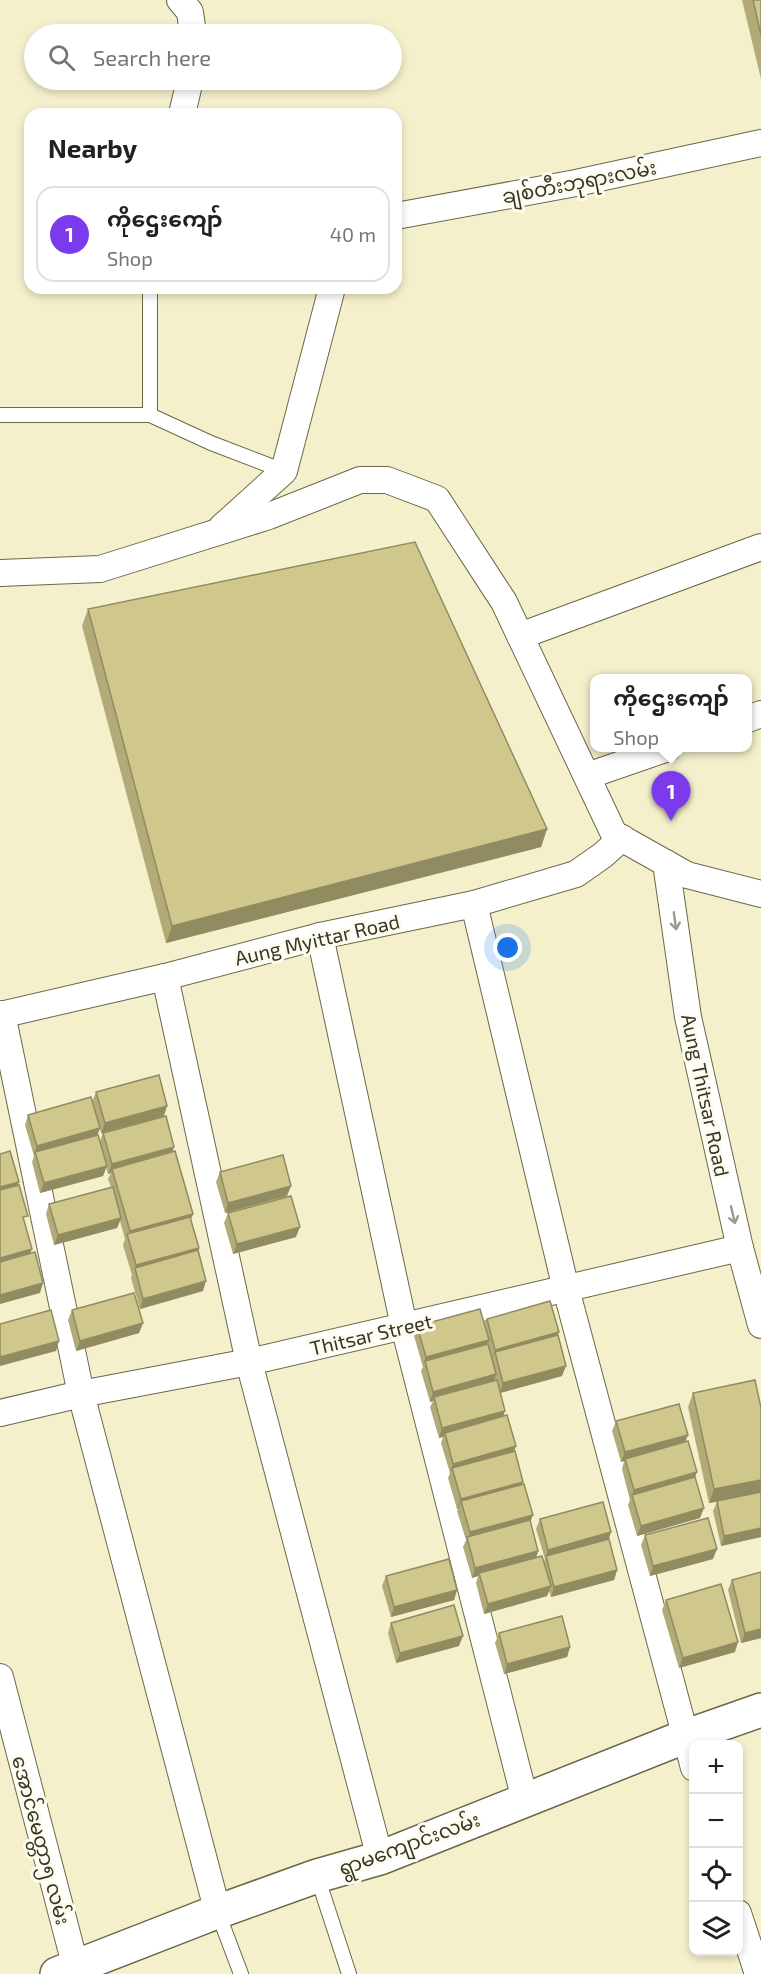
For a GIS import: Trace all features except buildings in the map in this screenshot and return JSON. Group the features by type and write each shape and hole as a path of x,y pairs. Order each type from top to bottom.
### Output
{"main road":[{"name":"ရွာမကျောင်းလမ်း","path":"66,1971 317,1876 380,1858 684,1737 761,1710"}],"street":[{"path":"180,0 190,12 192,24"},
{"path":"183,108 187,90"},
{"name":"ချစ်တီးဘုရားလမ်း","path":"402,215 576,183 761,143"},
{"path":"217,532 284,471 330,294"},
{"path":"0,573 100,569 269,516 360,480 387,480 437,499 504,602 614,834 687,875 761,894"},
{"path":"520,636 761,546"},
{"path":"587,776 654,752"},
{"name":"Aung Myittar Road","path":"1,1015 165,977 321,936 474,904 576,874 622,838"},
{"name":"Aung Thitsar Road","path":"666,863 688,1017 740,1248 761,1325"},
{"path":"474,904 566,1289 689,1754"},
{"path":"321,936 404,1326 525,1800"},
{"path":"165,977 249,1362 380,1858"},
{"path":"1,1015 81,1394 218,1913"},
{"name":"Thitsar Street","path":"0,1413 81,1394 249,1362 740,1248"},
{"name":"အောင်မေတ္တာ၅ လမ်း","path":"0,1677 66,1971"},
{"path":"743,1928 758,1974"}],"lane":[{"path":"150,294 150,415"},
{"path":"0,415 150,415 211,443 284,471"},
{"path":"317,1876 349,1974"},
{"path":"218,1913 241,1974"}],"place":[{"name":"ကိုဌေးကျော်","path":"671,821"}]}
